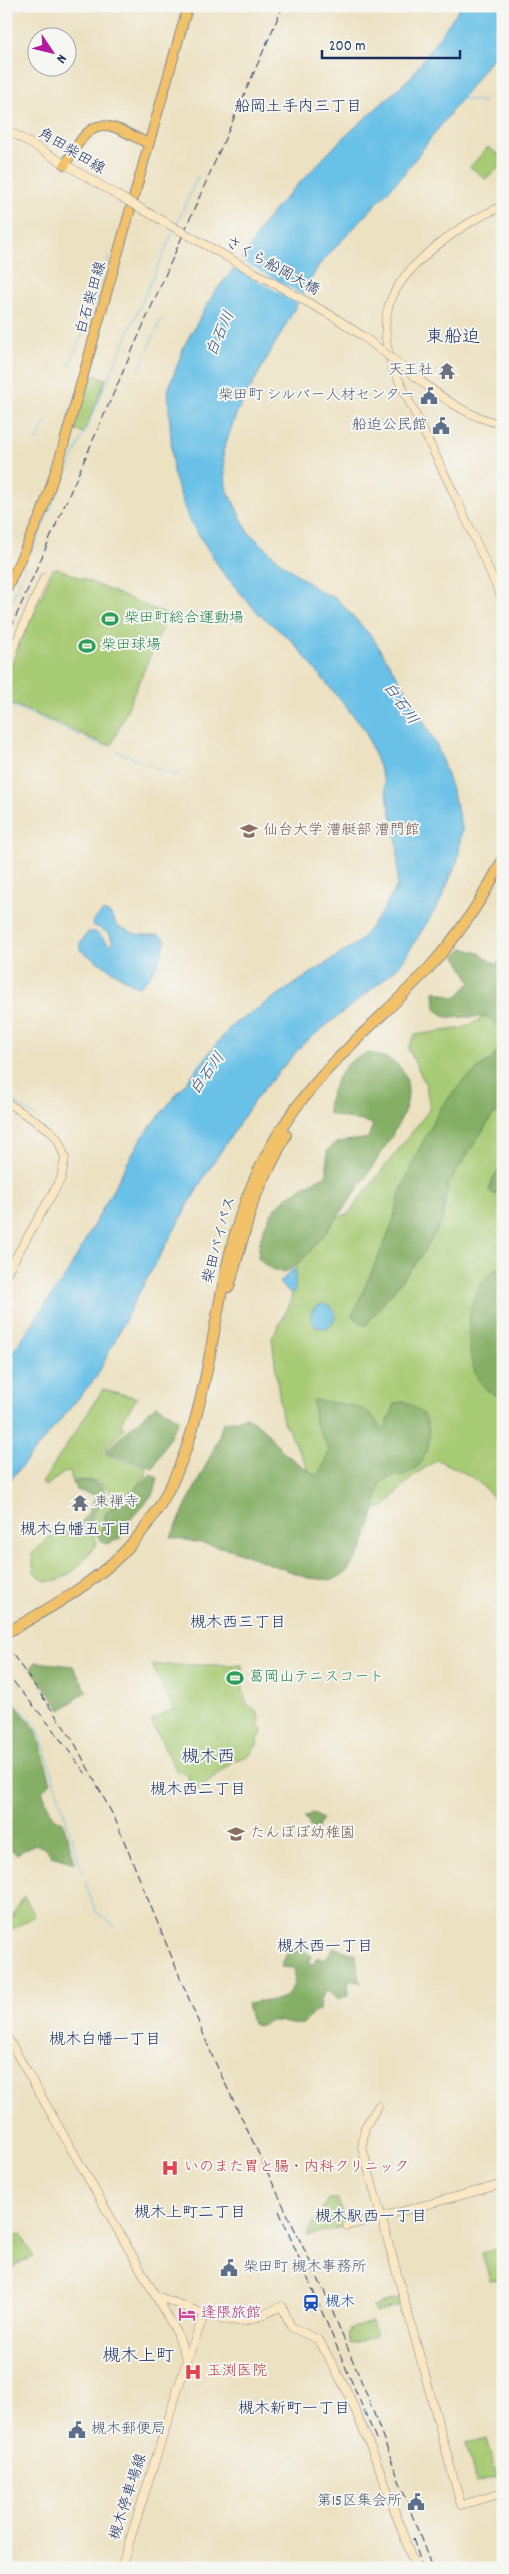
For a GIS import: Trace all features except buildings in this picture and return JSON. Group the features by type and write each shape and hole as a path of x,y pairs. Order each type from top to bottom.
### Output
{"highway":[{"name":"柴田バイパス","path":"6,1633 76,1592 111,1564 149,1522 174,1486 197,1417 227,1264 237,1224 250,1189 272,1145 290,1116 322,1074 426,970 449,944 485,894 503,859"},
{"name":"柴田バイパス","path":"6,1640 62,1608 115,1569 150,1531 189,1459 206,1408 231,1281 246,1224 262,1181 282,1142 299,1113 329,1076 414,992 457,945 486,904 503,874"}],"main road":[{"name":"白石柴田線","path":"6,591 42,512 59,461 188,6"},
{"path":"65,165 83,135 96,126 110,126 149,144"}],"street":[{"name":"角田柴田線","path":"6,129 122,198"},
{"name":"さくら船岡大橋","path":"122,198 334,317 364,337 456,406 477,417 503,424"},
{"path":"503,206 460,229 416,264 390,303 386,345 392,366 460,506 503,601"},
{"path":"6,665 44,578"},
{"path":"6,1102 50,1132 58,1140 65,1158 61,1179 6,1274"},
{"path":"6,2035 178,2333 187,2360"},
{"path":"378,2106 365,2127 362,2147 461,2505 503,2493"},
{"path":"347,2226 503,2184"},
{"path":"156,2296 205,2313 238,2321 256,2317 282,2306 292,2327 319,2340 345,2388 382,2475 415,2568"},
{"name":"槻木停車場線","path":"121,2568 186,2369 187,2360 205,2313"}],"green space":[{"path":"488,147 503,158 503,164 486,179 470,167"},
{"path":"90,374 106,379 84,433 73,430"},
{"name":"柴田球場","path":"57,568 168,615 112,744 107,745 6,701 6,676 53,569"},
{"path":"463,948 479,953 497,965 503,954 503,1108 493,1115 448,1184 442,1221 419,1259 365,1326 352,1316 391,1228 400,1193 417,1153 442,1106 463,1081 495,1056 501,1040 500,1030 489,1017 446,1017 435,1009 434,991 456,998 471,982 456,956"},
{"path":"503,1008 503,1513 490,1494 476,1480 437,1460 414,1475 385,1506 347,1520 325,1502 282,1418 272,1338 290,1304 299,1253 322,1222 348,1214 430,1109 426,1085 408,1048 415,1035 463,1028"},
{"path":"370,1053 392,1061 402,1070 407,1083 408,1093 404,1112 369,1172 332,1224 299,1263 287,1271 279,1272 267,1266 258,1257 264,1227 271,1215 288,1196 327,1175 327,1151 341,1142 368,1138 373,1124 328,1113 332,1091 339,1076 354,1059"},
{"path":"503,1163 503,1194 496,1195 489,1191 493,1178"},
{"path":"497,1268 503,1270 503,1398 492,1393 479,1381 474,1369 469,1342 470,1314 473,1302 481,1285"},
{"path":"103,1389 137,1398 121,1422 124,1429 102,1452 145,1467 147,1473 139,1485 106,1512 101,1531 93,1536 97,1543 81,1563 69,1574 61,1578 54,1581 45,1581 34,1572 32,1554 60,1526 74,1540 90,1523 109,1490 97,1481 72,1480 70,1472 64,1473 45,1486 42,1483"},
{"path":"313,1400 363,1409 385,1429 395,1404 404,1401 421,1413 427,1422 429,1430 428,1447 416,1468 409,1473 388,1478 380,1483 374,1514 362,1550 346,1573 333,1580 308,1578 230,1549 171,1537 217,1442 223,1423 247,1417 262,1427 283,1452 316,1476 326,1461 329,1450 315,1422"},
{"path":"156,1405 179,1419 153,1468 105,1451"},
{"path":"151,1474 158,1478 154,1493 130,1520 120,1539 106,1544 97,1537 103,1528 106,1515 115,1506 132,1495 131,1493"},
{"path":"73,1482 97,1483 105,1493 90,1520 75,1537 76,1531 91,1508 95,1497 92,1494 76,1490"},
{"path":"36,1662 73,1666 87,1691 61,1710 31,1668"},
{"path":"152,1665 242,1665 243,1692 247,1703 257,1712 260,1721 257,1723 262,1730 261,1735 257,1738 258,1743 250,1755 233,1761 195,1792 186,1774 177,1772 151,1721 173,1709"},
{"path":"6,1694 36,1729 51,1783 42,1791 53,1817 63,1822 75,1863 51,1856 47,1849 35,1844 17,1854 6,1846"},
{"path":"312,1813 322,1819 317,1830 309,1826 309,1822 304,1818"},
{"path":"24,1896 35,1916 6,1933 6,1927"},
{"path":"300,1948 312,1956 309,1963 314,1964 317,1957 324,1960 334,1948 355,1954 361,1983 350,1980 348,1985 349,1995 338,1999 327,1990 320,2000 319,2010 313,2012 303,2024 275,2021 259,2026 252,2024 247,2004 257,2001 280,2000 292,1989 295,1979 294,1968 281,1967 288,1949"},
{"path":"328,2199 338,2199 345,2226 306,2236"},
{"path":"21,2234 33,2256 6,2271 6,2242"},
{"path":"503,2247 503,2278 490,2281 482,2253"},
{"path":"400,2298 402,2304 375,2313 373,2307"},
{"path":"372,2322 376,2336 350,2344 347,2333 350,2332 349,2329"},
{"path":"486,2438 497,2477 476,2483 466,2443"}],"water":[{"name":"白石川","path":"461,6 503,6 503,44 402,176 319,265 237,412 223,451 226,487 248,532 284,565 319,591 337,599 372,637 409,695 437,746 452,790 462,828 458,859 440,902 400,965 303,1044 256,1098 204,1177 134,1302 97,1376 6,1485 6,1362 68,1272 140,1140 231,1026 360,941 384,909 397,886 398,848 384,780 365,730 292,641 258,613 223,573 188,518 173,472 168,391 184,346 214,293 247,253 263,224 284,199 340,141 411,77"},
{"path":"103,911 110,914 118,927 139,935 159,935 166,940 152,973 137,987 80,950 80,943 88,932 96,932 110,945 113,942 109,933 93,925 92,922"},
{"path":"295,1269 295,1291 291,1293 279,1283"},
{"path":"323,1304 328,1305 334,1311 334,1321 328,1327 323,1328 318,1327 312,1321 311,1316 312,1311 318,1305"}],"pier":[{"path":"239,259 304,296 299,304 233,266"}],"waterway":[{"path":"460,98 484,102"},
{"path":"176,226 198,176"},
{"path":"31,553 173,232"},
{"path":"106,269 109,255"},
{"path":"100,289 104,276"},
{"path":"69,366 98,298"},
{"path":"156,332 161,319"},
{"path":"148,349 154,335"},
{"path":"139,369 146,353"},
{"path":"37,441 46,421"},
{"path":"9,480 12,477"},
{"path":"6,616 25,566"},
{"path":"6,673 8,669"},
{"path":"6,703 104,746"},
{"path":"117,751 151,766"},
{"path":"153,767 162,770"},
{"path":"166,772 173,775 179,774"},
{"path":"6,1096 36,1117"},
{"path":"6,1693 38,1727 83,1875"},
{"path":"85,1882 96,1912 115,1926"}],"railway":[{"path":"6,639 283,6"},
{"path":"6,1645 73,1740 115,1819 214,2060 324,2291 367,2395 432,2568"},
{"path":"6,1673 48,1723 86,1774"},
{"path":"279,2211 377,2441"},
{"path":"413,2539 423,2568"}],"place":[{"name":"天王社","path":"447,371"},
{"name":"柴田町 シルバー人材センター","path":"429,396"},
{"name":"船迫公民館","path":"441,426"},
{"name":"柴田町総合運動場","path":"110,619"},
{"name":"柴田球場","path":"87,646"},
{"name":"仙台大学 漕艇部 漕門館","path":"249,831"},
{"name":"東禅寺","path":"80,1503"},
{"name":"葛岡山テニスコート","path":"235,1678"},
{"name":"たんぽぽ幼稚園","path":"236,1834"},
{"name":"いのまた胃と腸・内科クリニック","path":"170,2168"},
{"name":"柴田町 槻木事務所","path":"229,2268"},
{"name":"槻木","path":"311,2303"},
{"name":"逢隈旅館","path":"187,2314"},
{"name":"玉渕医院","path":"193,2372"},
{"name":"槻木郵便局","path":"77,2430"},
{"name":"第15区集会所","path":"416,2502"}],"district":[{"name":"船岡土手内三丁目","path":"298,107"},
{"name":"東船迫","path":"453,338"},
{"name":"槻木白幡五丁目","path":"76,1530"},
{"name":"槻木西三丁目","path":"238,1623"},
{"name":"槻木西","path":"208,1758"},
{"name":"槻木西二丁目","path":"198,1790"},
{"name":"槻木西一丁目","path":"325,1947"},
{"name":"槻木白幡一丁目","path":"105,2040"},
{"name":"槻木上町二丁目","path":"190,2213"},
{"name":"槻木駅西一丁目","path":"371,2217"},
{"name":"槻木上町","path":"138,2357"},
{"name":"槻木新町一丁目","path":"294,2409"}]}
